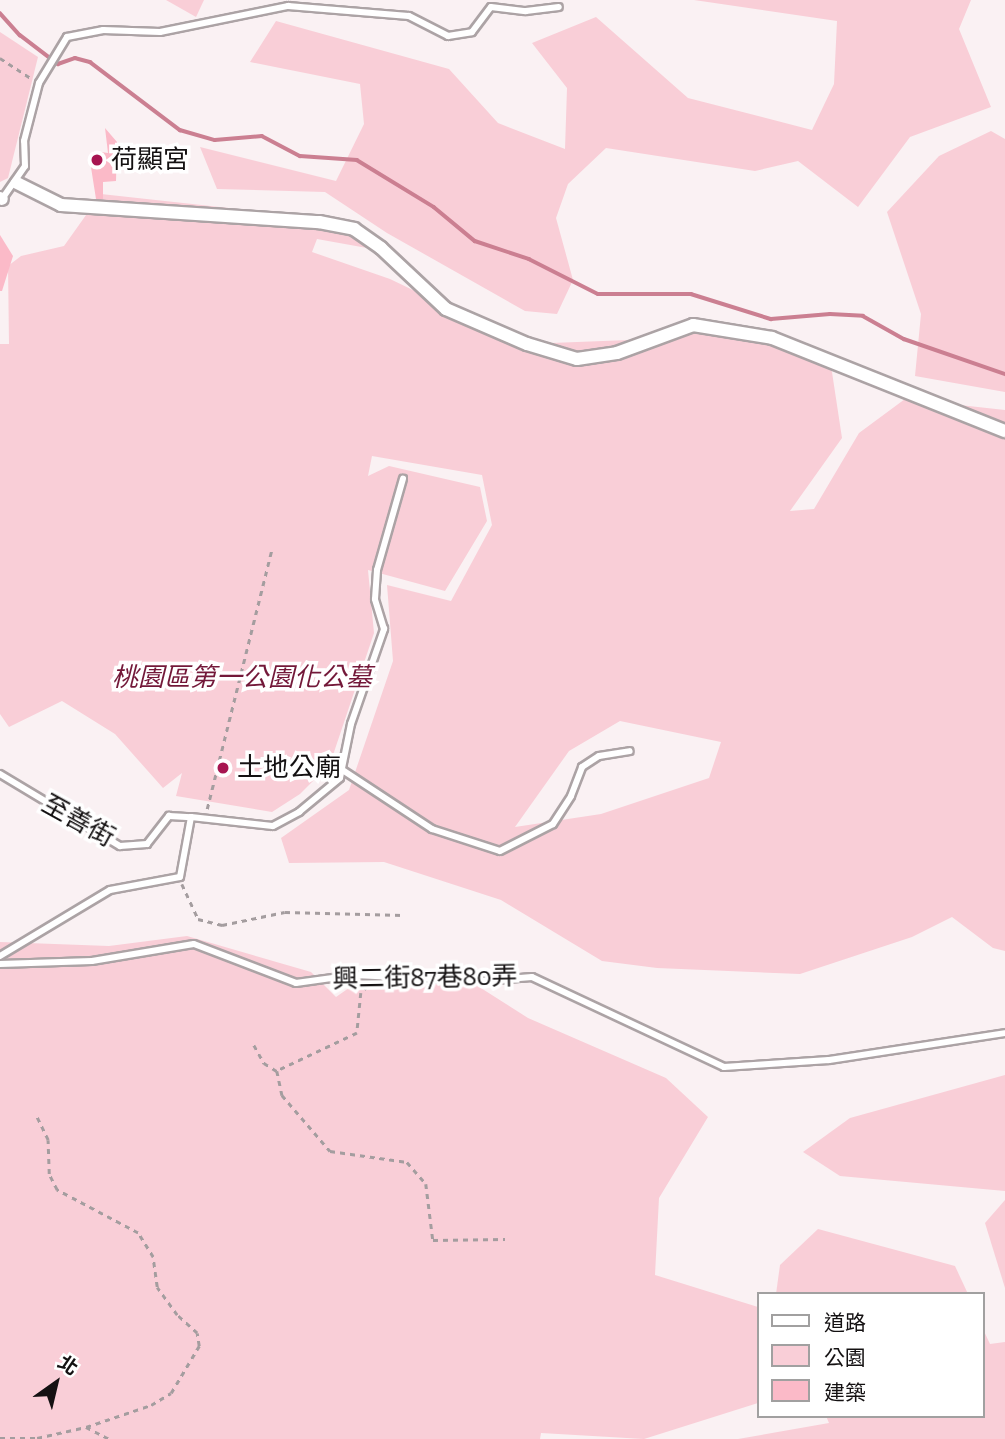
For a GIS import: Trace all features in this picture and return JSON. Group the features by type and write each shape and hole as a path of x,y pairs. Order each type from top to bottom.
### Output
{"street":[{"path":"17,183 61,205 319,222 354,229 381,248 446,309 527,344 577,359 617,353 693,326 772,338 1005,432"}],"lane":[{"path":"1,199 17,183 25,166 24,141 39,83 67,37 103,30 160,32 288,6 409,16 448,36 472,32 491,7 527,11 559,7"},
{"path":"0,956 110,890 180,877 191,817 273,826 328,790 340,778 384,629 375,599 377,570 403,479"},
{"path":"341,769 432,829 474,846 500,851 553,824 571,796 582,767 599,756 629,751"},
{"name":"至善街","path":"0,774 120,846 147,844 169,816 191,817"},
{"name":"興二街87巷80弄","path":"0,964 92,961 194,944 296,983 377,976 483,981 532,977 724,1067 829,1060 1005,1033"}],"path":[{"path":"0,58 39,83"},
{"path":"205,818 272,548"},
{"path":"180,877 198,919 222,925 285,912 403,915"},
{"path":"277,1070 357,1033 361,993 377,976"},
{"path":"254,1045 264,1063 277,1070"},
{"path":"277,1070 282,1095 330,1150 407,1162 426,1184 433,1240 505,1238"},
{"path":"0,1437 37,1438 86,1427 171,1393 199,1346 197,1332 177,1315 157,1287 153,1257 138,1233 57,1190 49,1174 47,1140 37,1117"},
{"path":"86,1427 110,1439"}],"green space":[{"path":"166,0 204,0 196,17"},
{"path":"694,0 971,0 959,29 991,107 910,137 858,207 798,161 755,171 606,148 568,184 556,218 573,280 557,314 525,311 387,233 325,192 217,189 200,147 336,181 364,124 360,84 250,62 276,21 449,69 498,123 565,149 567,88 532,43 596,17 688,98 812,130 834,84 837,21"},
{"path":"0,32 38,57 8,178 0,182"},
{"path":"991,131 1005,139 1005,392 915,376 921,314 887,212 939,156"},
{"name":"桃園區第一公園化公墓","path":"101,194 339,220 367,248 317,239 312,252 390,279 525,344 629,340 718,325 830,359 842,438 790,511 814,509 859,433 905,399 1005,410 1005,951 993,948 952,917 912,937 800,974 657,968 602,961 501,900 384,862 289,863 281,838 349,790 393,661 387,585 451,601 492,525 482,475 372,456 368,476 389,466 480,487 487,521 445,591 368,570 374,633 330,764 300,794 272,812 176,796 182,773 163,788 115,734 62,701 9,727 0,714 0,344 9,344 8,266 21,256 64,246","holes":["620,721 721,742 709,778 601,814 515,827 569,751"]},
{"path":"187,936 311,972 336,997 379,967 473,983 528,1018 666,1078 708,1117 659,1198 655,1275 757,1307 757,1403 644,1439 541,1433 540,1439 0,1439 0,942 109,946"},
{"path":"1005,1075 1005,1191 840,1176 803,1152 850,1118"},
{"path":"1005,1200 1005,1288 985,1223"},
{"path":"818,1229 955,1266 967,1292 776,1292 780,1265"},
{"path":"984,1331 990,1344 1005,1342 1005,1439 738,1439 829,1423 827,1418 984,1418"}],"building":[{"name":"荷顯宮","path":"105,128 117,142 116,181 103,182 103,199 96,199 90,161 94,159 93,151 108,153"},
{"path":"0,235 13,256 2,291 0,291"}],"waterway":[{"path":"0,13 20,35 58,64 75,58 90,62 180,130 215,140 262,136 300,156 357,160 434,207 475,241 529,259 598,294 691,294 771,319 830,314 863,316 904,339 1005,374"}],"place":[{"name":"荷顯宮","path":"97,160"},
{"name":"土地公廟","path":"223,768"}]}
